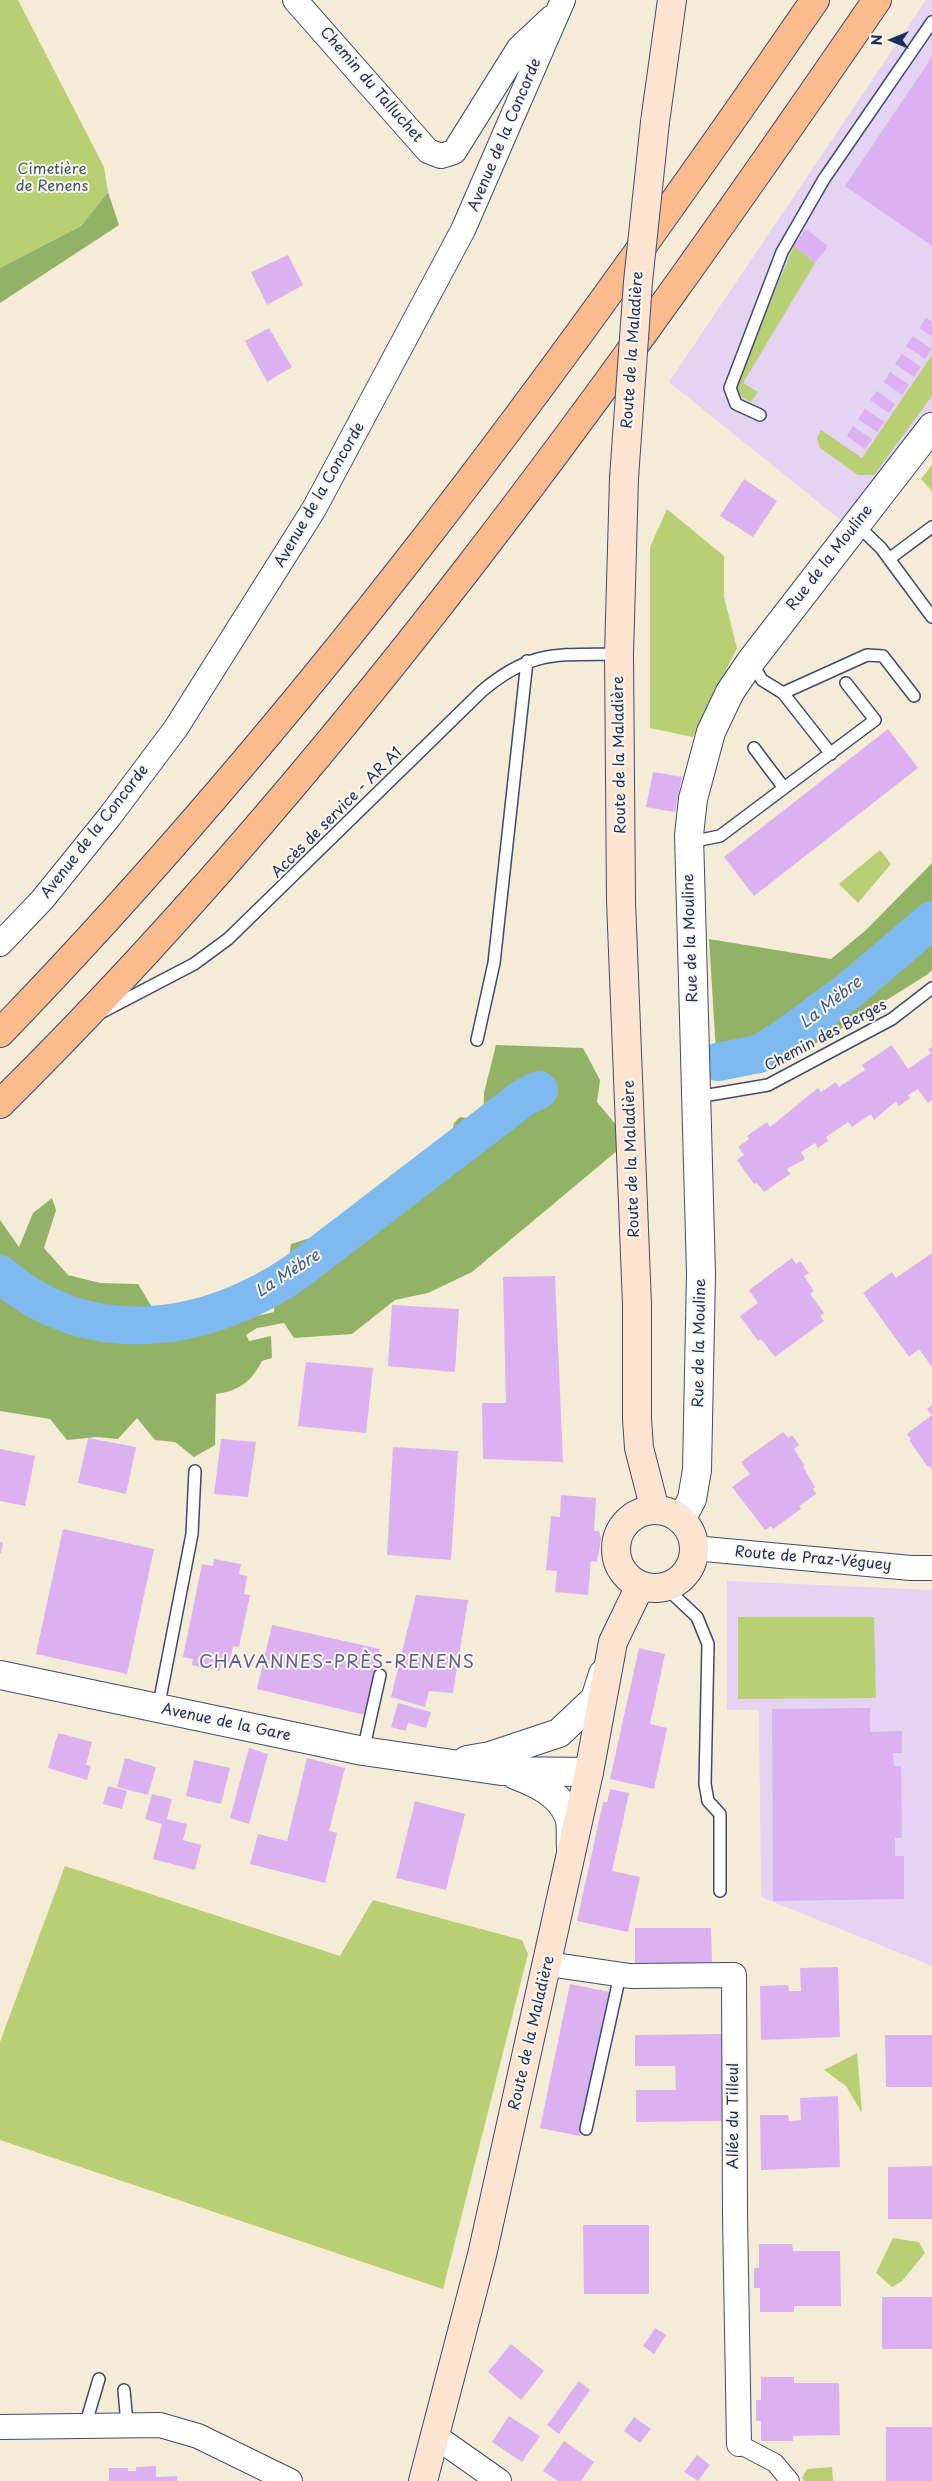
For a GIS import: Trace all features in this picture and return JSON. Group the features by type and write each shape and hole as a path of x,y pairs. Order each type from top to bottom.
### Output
{"highway":[{"path":"0,1033 120,906 192,825 382,596 548,378 690,182 815,0"},
{"path":"0,1104 80,1022 288,791 427,620 590,407 741,198 877,0"}],"main road":[{"name":"Route de la Maladière","path":"655,1510 639,1448 637,1419 637,1305 622,901 619,654 624,478 638,282 655,122 672,0"},
{"path":"655,1510 668,1512 681,1520 691,1534 694,1548 688,1570 682,1578 652,1587 629,1579 618,1561 616,1541 625,1523 642,1512 655,1510"},
{"name":"Route de la Maladière","path":"423,2481 482,2255 548,1964 589,1772 614,1642 652,1587"}],"street":[{"name":"Chemin du Talluchet","path":"295,0 428,151 442,156 454,152 519,48 562,5"},
{"name":"Avenue de la Concorde","path":"0,944 42,900 110,816 176,728 314,510 463,230 562,5"},
{"name":"Rue de la Mouline","path":"681,1520 692,1499 697,1463 701,1274 689,842 693,799 711,732 730,692 751,661 932,428"},
{"name":"Route de Praz-Véguey","path":"694,1548 912,1568 932,1568"},
{"name":"Avenue de la Gare","path":"453,1762 490,1756 559,1733 595,1699 614,1642"},
{"name":"Avenue de la Gare","path":"0,1675 363,1751 453,1762 502,1771 541,1784 554,1796 569,1817 571,1854"},
{"name":"Avenue de la Gare","path":"502,1771 589,1772"},
{"name":"Allée du Tilleul","path":"548,1964 620,1975 734,1975 734,2215 739,2444"},
{"path":"0,2427 89,2424 160,2425 198,2436 290,2481"},
{"path":"435,2436 499,2481"},
{"path":"739,2444 775,2464 790,2481"}],"lane":[{"path":"760,415 736,404 730,388 782,252 824,178 932,22"},
{"path":"856,524 890,559 932,617"},
{"path":"890,559 932,527"},
{"name":"Accès de service - AR A1","path":"80,1022 167,979 201,959 228,939 482,690 508,670 527,661 566,655 619,654"},
{"path":"783,693 867,655 883,656 914,696"},
{"path":"477,1040 494,963 527,661"},
{"path":"751,661 762,680 783,693 831,754"},
{"path":"689,842 720,836 875,720 846,683"},
{"path":"754,748 784,788"},
{"name":"Chemin des Berges","path":"696,1097 768,1084 892,1019 932,988"},
{"path":"158,1708 192,1534 195,1471"},
{"path":"652,1587 697,1617 708,1644 704,1784 708,1802 720,1814 720,1891"},
{"path":"363,1751 380,1675"},
{"path":"586,2130 620,1975"},
{"path":"89,2424 88,2416 99,2379"},
{"path":"124,2390 127,2424"}],"shaded area":[{"path":"926,0 932,0 932,428 848,526 669,382"},
{"path":"727,1581 932,1590 932,1966 761,1897 759,1710 727,1710"}],"green space":[{"name":"Cimetière de Renens","path":"0,0 18,0 104,167 108,192 81,226 0,268"},
{"path":"108,192 119,225 0,303 0,268 81,226"},
{"path":"794,246 815,263 743,383 758,392 751,402 739,396 736,382"},
{"path":"932,355 932,396 874,475 858,475 820,448 817,438 821,430 862,458"},
{"path":"932,465 932,491 921,479"},
{"path":"667,509 724,556 724,597 737,648 693,737 650,728 650,547"},
{"path":"880,850 891,864 858,903 839,884"},
{"path":"932,863 932,970 836,1032 765,1072 721,1078 717,1067 709,939 831,959 866,930"},
{"path":"496,1045 583,1048 600,1080 597,1102 622,1132 618,1150 472,1272 428,1293 395,1300 352,1334 294,1338 284,1323 257,1328 246,1335 249,1341 271,1336 272,1358 262,1361 254,1374 238,1388 216,1394 215,1445 194,1457 175,1442 155,1440 137,1418 118,1439 97,1437 67,1440 50,1419 0,1411 0,1220 19,1247 33,1213 52,1198 56,1210 44,1248 68,1275 100,1283 138,1284 164,1327 213,1326 274,1312 276,1281 297,1268 289,1257 291,1244 313,1237 324,1244 347,1219 358,1220 399,1187 396,1171 452,1135 454,1123 460,1117 483,1121 484,1093"},
{"path":"738,1617 874,1617 876,1698 738,1699"},
{"path":"65,1866 340,1956 373,1900 522,1940 528,1954 443,2289 0,2140 0,2042"},
{"path":"857,2053 862,2113 846,2086 824,2070"},
{"path":"893,2238 919,2242 925,2253 902,2281 892,2287 876,2273"},
{"path":"832,2467 833,2481 804,2481 802,2478 807,2469"}],"building":[{"path":"932,57 932,246 845,186"},
{"path":"806,229 828,246 815,263 794,246"},
{"path":"288,255 303,285 267,305 251,272"},
{"path":"926,318 932,322 932,337 919,328"},
{"path":"269,328 292,367 267,382 245,341"},
{"path":"913,336 932,349 925,359 906,346"},
{"path":"902,354 921,367 914,377 895,364"},
{"path":"890,372 909,385 902,395 884,382"},
{"path":"877,391 895,404 889,413 870,400"},
{"path":"865,409 884,422 877,432 858,419"},
{"path":"853,426 872,439 865,449 847,436"},
{"path":"744,479 777,501 753,537 720,516"},
{"path":"888,729 918,768 754,896 724,857"},
{"path":"653,772 682,777 675,812 646,807"},
{"path":"892,1045 908,1069 931,1053 928,1049 932,1047 932,1100 928,1103 918,1089 908,1095 910,1098 899,1106 896,1101 874,1120 871,1114 852,1127 848,1122 826,1137 828,1141 818,1148 815,1143 801,1152 805,1159 787,1169 790,1174 764,1192 757,1183 754,1184 737,1160 744,1155 738,1147 749,1139 747,1136 767,1122 770,1127 818,1088 821,1092 836,1082 839,1087 865,1070 862,1065"},
{"path":"932,1253 932,1367 919,1349 909,1357 863,1293 892,1272 896,1278"},
{"path":"792,1258 796,1264 800,1261 809,1273 804,1276 814,1291 810,1294 824,1313 820,1316 824,1321 775,1357 761,1339 758,1341 740,1316 758,1303 749,1290"},
{"path":"555,1276 563,1462 483,1459 482,1403 506,1403 503,1277"},
{"path":"392,1305 459,1309 455,1372 388,1366"},
{"path":"306,1362 373,1368 366,1433 298,1426"},
{"path":"932,1405 932,1415 927,1409"},
{"path":"932,1415 932,1469 930,1466 928,1467 909,1440 911,1439 907,1434"},
{"path":"783,1432 788,1438 792,1435 799,1445 794,1449 805,1466 803,1467 815,1487 813,1489 816,1494 799,1506 801,1509 773,1529 771,1526 765,1530 732,1487 750,1474 741,1462"},
{"path":"88,1438 136,1447 126,1494 78,1483"},
{"path":"221,1439 256,1442 248,1497 214,1494"},
{"path":"393,1447 458,1451 451,1560 387,1555"},
{"path":"0,1449 35,1456 25,1506 0,1501"},
{"path":"561,1495 596,1498 594,1531 599,1531 601,1539 597,1562 591,1561 588,1595 555,1592 557,1571 546,1570 551,1516 560,1517"},
{"path":"63,1529 154,1549 127,1674 36,1654"},
{"path":"0,1542 3,1542 1,1553 0,1553"},
{"path":"214,1559 241,1564 239,1574 247,1576 244,1594 250,1595 239,1647 233,1646 229,1664 221,1663 220,1671 192,1665 193,1659 183,1657 202,1564 213,1566"},
{"path":"416,1595 468,1600 453,1693 429,1691 425,1707 391,1697"},
{"path":"272,1625 380,1649 365,1715 257,1689"},
{"path":"639,1648 665,1654 650,1724 667,1728 654,1789 610,1779"},
{"path":"398,1703 431,1712 426,1728 408,1723 406,1731 391,1727"},
{"path":"870,1708 870,1732 902,1731 902,1753 893,1753 894,1766 901,1766 902,1838 895,1838 895,1856 904,1856 904,1899 773,1901 772,1709"},
{"path":"58,1733 92,1742 86,1765 91,1766 87,1780 48,1768"},
{"path":"249,1748 268,1754 249,1824 230,1818"},
{"path":"125,1758 156,1767 148,1795 117,1787"},
{"path":"307,1758 345,1768 329,1831 337,1833 325,1883 250,1864 258,1834 287,1841"},
{"path":"194,1760 230,1768 221,1804 186,1796"},
{"path":"108,1786 127,1791 122,1809 103,1804"},
{"path":"610,1789 629,1793 612,1871 640,1877 628,1932 577,1921 603,1802 607,1802"},
{"path":"152,1794 172,1799 167,1819 187,1824 183,1840 201,1845 195,1870 153,1859 162,1824 145,1819"},
{"path":"415,1801 465,1814 446,1890 396,1878"},
{"path":"635,1928 711,1928 712,1964 635,1965"},
{"path":"838,1967 840,2037 761,2040 760,1986 788,1985 789,1991 801,1991 800,1968"},
{"path":"570,1984 610,1992 580,2136 540,2128"},
{"path":"722,2034 722,2121 636,2122 636,2090 676,2090 675,2066 635,2066 635,2035"},
{"path":"885,2035 932,2035 932,2087 886,2087"},
{"path":"838,2096 840,2167 761,2170 760,2115 788,2115 789,2121 801,2120 800,2098"},
{"path":"932,2166 932,2219 888,2219 888,2167"},
{"path":"583,2225 649,2225 649,2294 584,2294"},
{"path":"759,2244 792,2244 793,2251 840,2251 841,2306 794,2306 794,2312 760,2312 760,2288 754,2288 754,2268 759,2268"},
{"path":"882,2297 932,2297 932,2349 882,2349"},
{"path":"655,2328 666,2335 654,2354 643,2346"},
{"path":"511,2344 544,2371 521,2400 488,2372"},
{"path":"761,2377 794,2377 794,2383 839,2383 840,2435 793,2436 793,2441 761,2441 761,2421 756,2421 756,2400 761,2400"},
{"path":"579,2381 590,2390 559,2434 547,2425"},
{"path":"509,2416 540,2436 522,2462 492,2442"},
{"path":"634,2417 651,2429 640,2443 624,2431"},
{"path":"886,2427 932,2427 932,2481 886,2481"},
{"path":"564,2441 594,2462 581,2481 558,2481 543,2471"},
{"path":"697,2455 710,2465 698,2481 684,2472"},
{"path":"156,2466 156,2477 177,2476 177,2481 109,2481 109,2468 128,2468 128,2471 136,2471 136,2467"}],"waterway":[{"name":"La Mèbre","path":"718,1062 758,1054 783,1039 851,989 932,920"},
{"name":"La Mèbre","path":"0,1274 34,1299 71,1315 109,1324 147,1325 186,1320 224,1309 261,1293 296,1272 523,1098 539,1090"}],"district":[{"name":"CHAVANNES-PRÈS-RENENS","path":"337,1663"}]}
